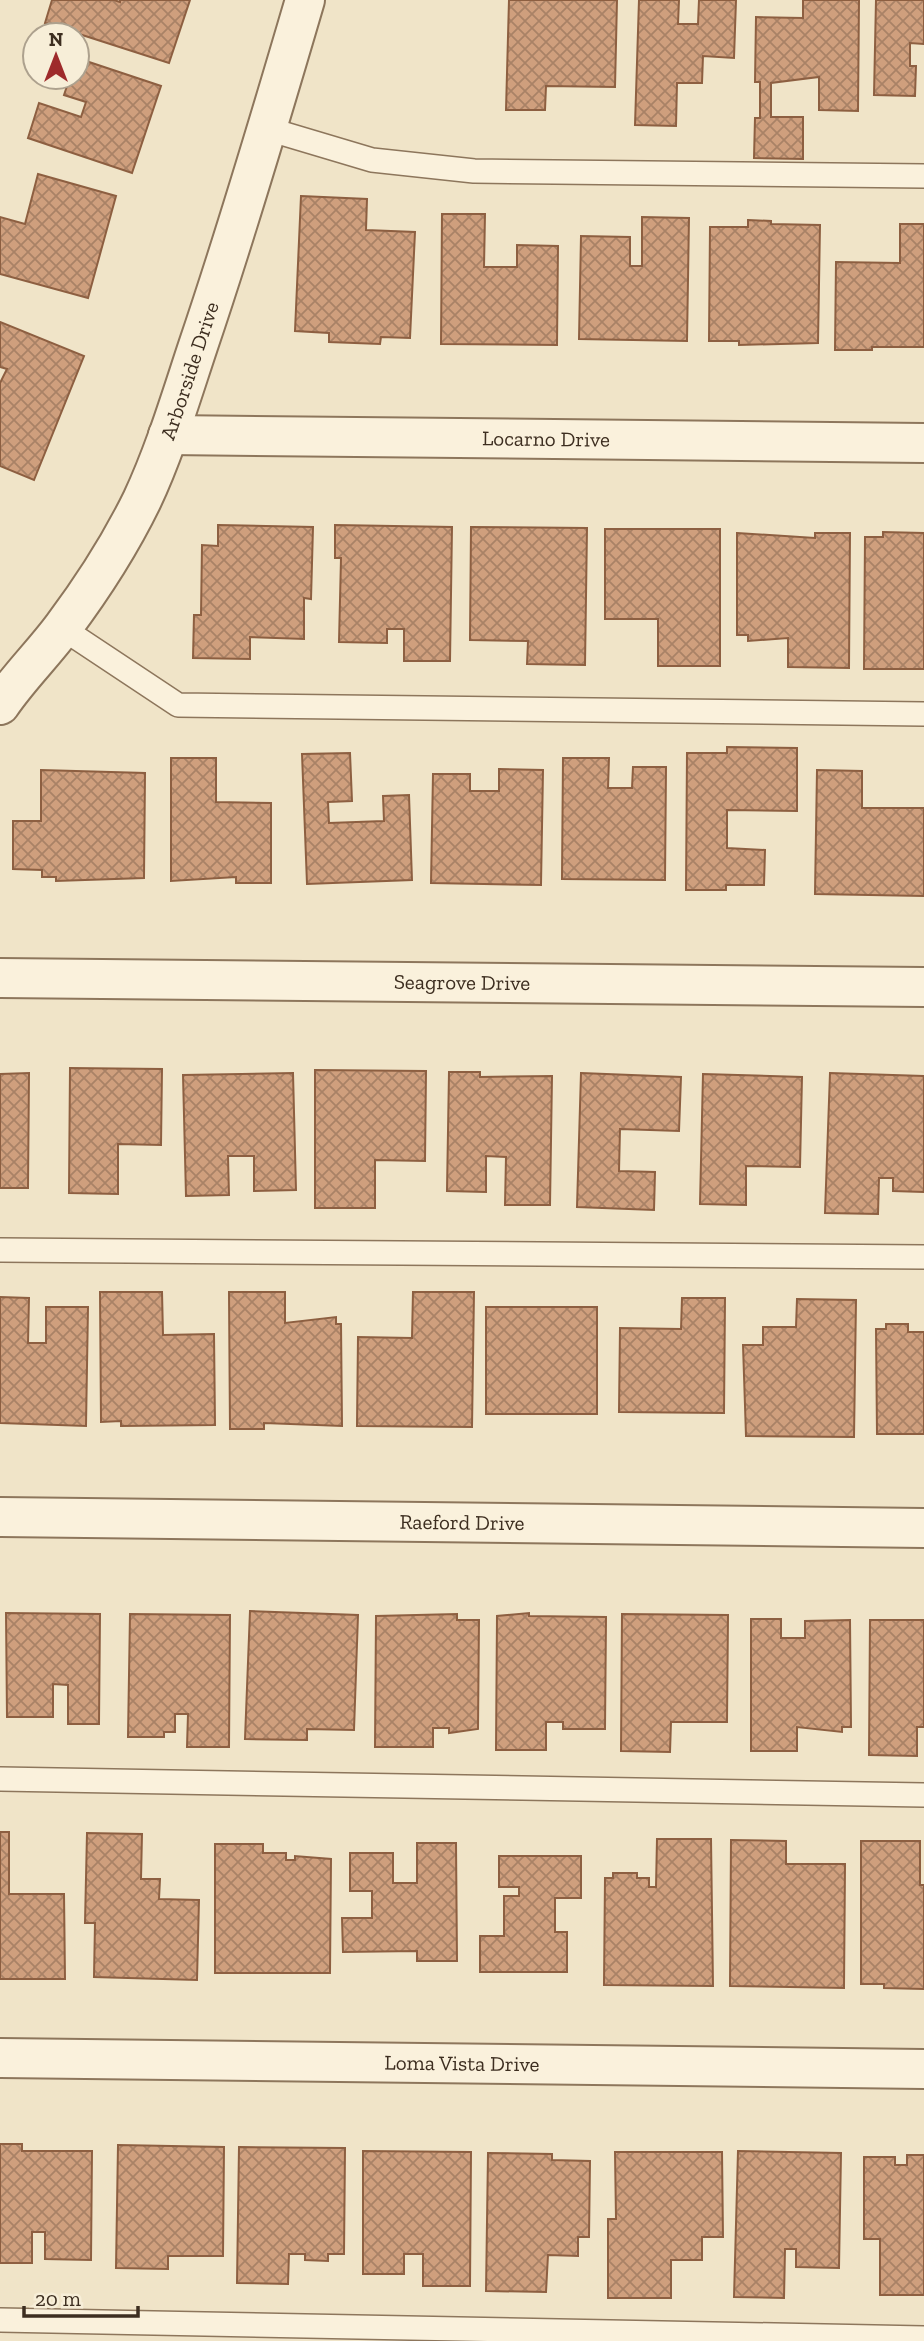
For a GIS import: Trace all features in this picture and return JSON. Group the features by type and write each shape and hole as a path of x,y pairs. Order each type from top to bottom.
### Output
{"street":[{"name":"Arborside Drive","path":"0,705 16,681 62,628 106,565 142,500 168,435 268,129 305,0"},
{"name":"Locarno Drive","path":"168,435 924,443"},
{"name":"Seagrove Drive","path":"0,978 924,987"},
{"name":"Raeford Drive","path":"0,1517 924,1528"},
{"name":"Loma Vista Drive","path":"0,2059 924,2069"}],"lane":[{"path":"268,129 372,160 474,171 924,176"},
{"path":"62,628 178,705 924,714"},
{"path":"0,1250 924,1257"},
{"path":"0,1779 924,1796"},
{"path":"0,2320 924,2338"}],"building":[{"path":"52,0 190,0 169,63 91,38 91,21 46,21"},
{"path":"509,0 617,0 615,87 546,86 545,110 506,110"},
{"path":"639,0 679,0 678,24 698,24 699,0 736,0 734,58 703,56 702,83 677,83 676,126 635,125"},
{"path":"803,0 859,0 858,111 819,110 819,77 771,83 771,117 803,117 803,159 754,158 755,118 760,118 760,82 755,82 756,17 803,18"},
{"path":"876,0 924,0 924,44 910,43 910,66 916,66 915,96 874,95"},
{"path":"91,63 161,86 132,173 28,138 39,103 81,117 86,102 64,95 65,91 91,91"},
{"path":"38,174 116,196 88,298 0,274 0,217 25,224"},
{"path":"301,196 367,199 366,230 415,232 410,338 381,337 380,344 329,342 329,333 295,331"},
{"path":"442,214 485,214 484,267 517,267 517,245 558,246 557,345 441,344"},
{"path":"642,217 689,218 687,341 579,339 581,236 630,237 630,266 642,266"},
{"path":"748,220 771,221 771,224 820,225 818,343 739,345 739,341 709,341 710,227 748,227"},
{"path":"900,224 924,224 924,347 835,350 836,262 900,263"},
{"path":"0,322 84,356 34,480 0,466 0,383 7,369 0,367"},
{"path":"218,525 313,527 311,599 304,598 304,639 250,637 250,659 193,658 194,615 201,615 202,545 218,546"},
{"path":"335,525 452,527 450,661 404,661 404,629 387,629 387,643 339,642 341,558 335,558"},
{"path":"471,527 587,528 585,665 527,664 528,641 470,640"},
{"path":"605,529 720,529 720,666 658,666 658,619 605,619"},
{"path":"883,532 924,533 924,669 864,669 865,537 883,537"},
{"path":"737,533 815,538 815,533 850,533 849,668 788,667 788,638 748,641 748,635 737,635"},
{"path":"727,747 797,748 797,811 727,810 727,848 765,850 764,885 726,885 726,890 686,890 687,753 727,753"},
{"path":"350,753 352,801 328,802 329,823 384,821 383,796 409,795 412,880 307,884 302,754"},
{"path":"171,758 216,758 216,802 271,803 271,883 236,883 236,877 171,881"},
{"path":"563,758 609,758 608,788 632,788 633,767 666,767 665,880 562,879"},
{"path":"499,769 543,770 541,885 431,883 433,774 470,774 470,791 499,791"},
{"path":"41,770 145,773 144,878 56,881 56,877 42,877 42,870 13,869 13,821 41,821"},
{"path":"817,770 862,771 862,808 924,808 924,896 815,894"},
{"path":"70,1068 162,1069 161,1145 118,1144 118,1194 69,1193"},
{"path":"315,1070 426,1071 425,1161 375,1160 375,1208 315,1208"},
{"path":"449,1072 480,1072 480,1077 552,1076 550,1205 505,1205 506,1157 486,1156 486,1192 447,1191"},
{"path":"29,1073 28,1188 0,1188 0,1074"},
{"path":"293,1073 296,1190 254,1191 254,1156 228,1156 229,1195 186,1196 183,1075"},
{"path":"581,1073 681,1077 679,1131 620,1129 619,1171 655,1172 654,1210 577,1207"},
{"path":"830,1073 924,1076 924,1192 893,1191 893,1178 879,1178 878,1214 825,1213"},
{"path":"703,1074 802,1077 800,1167 746,1166 746,1205 700,1204"},
{"path":"100,1292 162,1292 163,1335 214,1334 215,1425 121,1426 121,1421 101,1422"},
{"path":"229,1292 285,1292 285,1323 336,1317 336,1324 341,1324 342,1426 264,1423 264,1429 230,1429"},
{"path":"413,1292 474,1292 472,1427 357,1426 358,1337 412,1338"},
{"path":"0,1297 29,1298 28,1343 46,1343 46,1307 88,1307 86,1426 0,1423"},
{"path":"682,1298 725,1298 724,1413 619,1412 620,1328 681,1329"},
{"path":"797,1299 856,1300 854,1437 746,1436 743,1345 763,1345 763,1327 796,1327"},
{"path":"486,1307 597,1307 597,1414 486,1414"},
{"path":"886,1324 908,1324 908,1332 924,1332 924,1434 877,1434 876,1329 886,1329"},
{"path":"250,1611 358,1615 354,1730 307,1729 307,1740 245,1739"},
{"path":"6,1613 100,1614 99,1724 68,1724 68,1685 53,1684 53,1717 7,1717"},
{"path":"529,1613 529,1616 606,1617 605,1729 563,1729 563,1722 546,1722 546,1750 496,1750 497,1616"},
{"path":"130,1614 230,1615 229,1747 187,1747 188,1714 175,1714 175,1732 164,1732 164,1737 128,1737"},
{"path":"457,1614 457,1620 479,1620 478,1729 449,1733 449,1728 433,1728 433,1747 375,1747 376,1616"},
{"path":"622,1614 728,1615 727,1722 671,1722 670,1752 621,1751"},
{"path":"751,1619 781,1619 781,1638 805,1638 805,1621 850,1620 851,1727 842,1727 842,1732 797,1727 797,1751 751,1751"},
{"path":"870,1620 924,1620 924,1727 917,1727 917,1756 869,1755"},
{"path":"0,1832 9,1832 9,1894 64,1894 65,1979 0,1979"},
{"path":"87,1833 142,1834 141,1879 160,1879 159,1899 199,1900 197,1980 94,1977 95,1923 85,1923"},
{"path":"657,1839 711,1839 713,1986 604,1985 605,1878 613,1878 613,1873 637,1873 637,1878 649,1878 649,1887 656,1887"},
{"path":"731,1840 786,1841 786,1864 845,1864 844,1988 730,1986"},
{"path":"861,1841 920,1841 920,1885 924,1885 924,1989 884,1988 884,1984 861,1984"},
{"path":"417,1843 456,1843 457,1961 417,1961 417,1951 343,1952 342,1918 372,1918 372,1891 350,1891 350,1853 393,1853 393,1883 417,1883"},
{"path":"215,1844 263,1844 263,1853 286,1853 286,1860 295,1860 295,1856 331,1859 330,1973 215,1973"},
{"path":"499,1856 581,1856 581,1898 555,1898 555,1932 567,1932 567,1972 480,1972 480,1936 504,1936 504,1896 519,1896 519,1887 499,1887"},
{"path":"0,2144 22,2144 22,2151 92,2151 91,2260 45,2259 45,2232 32,2232 32,2263 0,2263"},
{"path":"118,2145 224,2147 223,2256 168,2256 168,2269 116,2268"},
{"path":"239,2147 345,2148 344,2254 328,2254 328,2261 305,2260 305,2254 289,2254 288,2284 237,2283"},
{"path":"363,2151 471,2152 470,2286 423,2286 423,2254 404,2254 404,2274 363,2274"},
{"path":"738,2151 841,2153 839,2268 796,2267 796,2249 785,2249 784,2298 734,2297"},
{"path":"615,2152 722,2152 723,2237 702,2237 702,2260 671,2260 671,2298 608,2298 608,2219 616,2219"},
{"path":"488,2153 552,2154 552,2160 590,2161 589,2237 578,2237 578,2256 548,2255 546,2292 486,2291"},
{"path":"907,2155 924,2155 924,2295 880,2295 880,2239 864,2239 864,2157 895,2157 895,2165 907,2165"}]}
